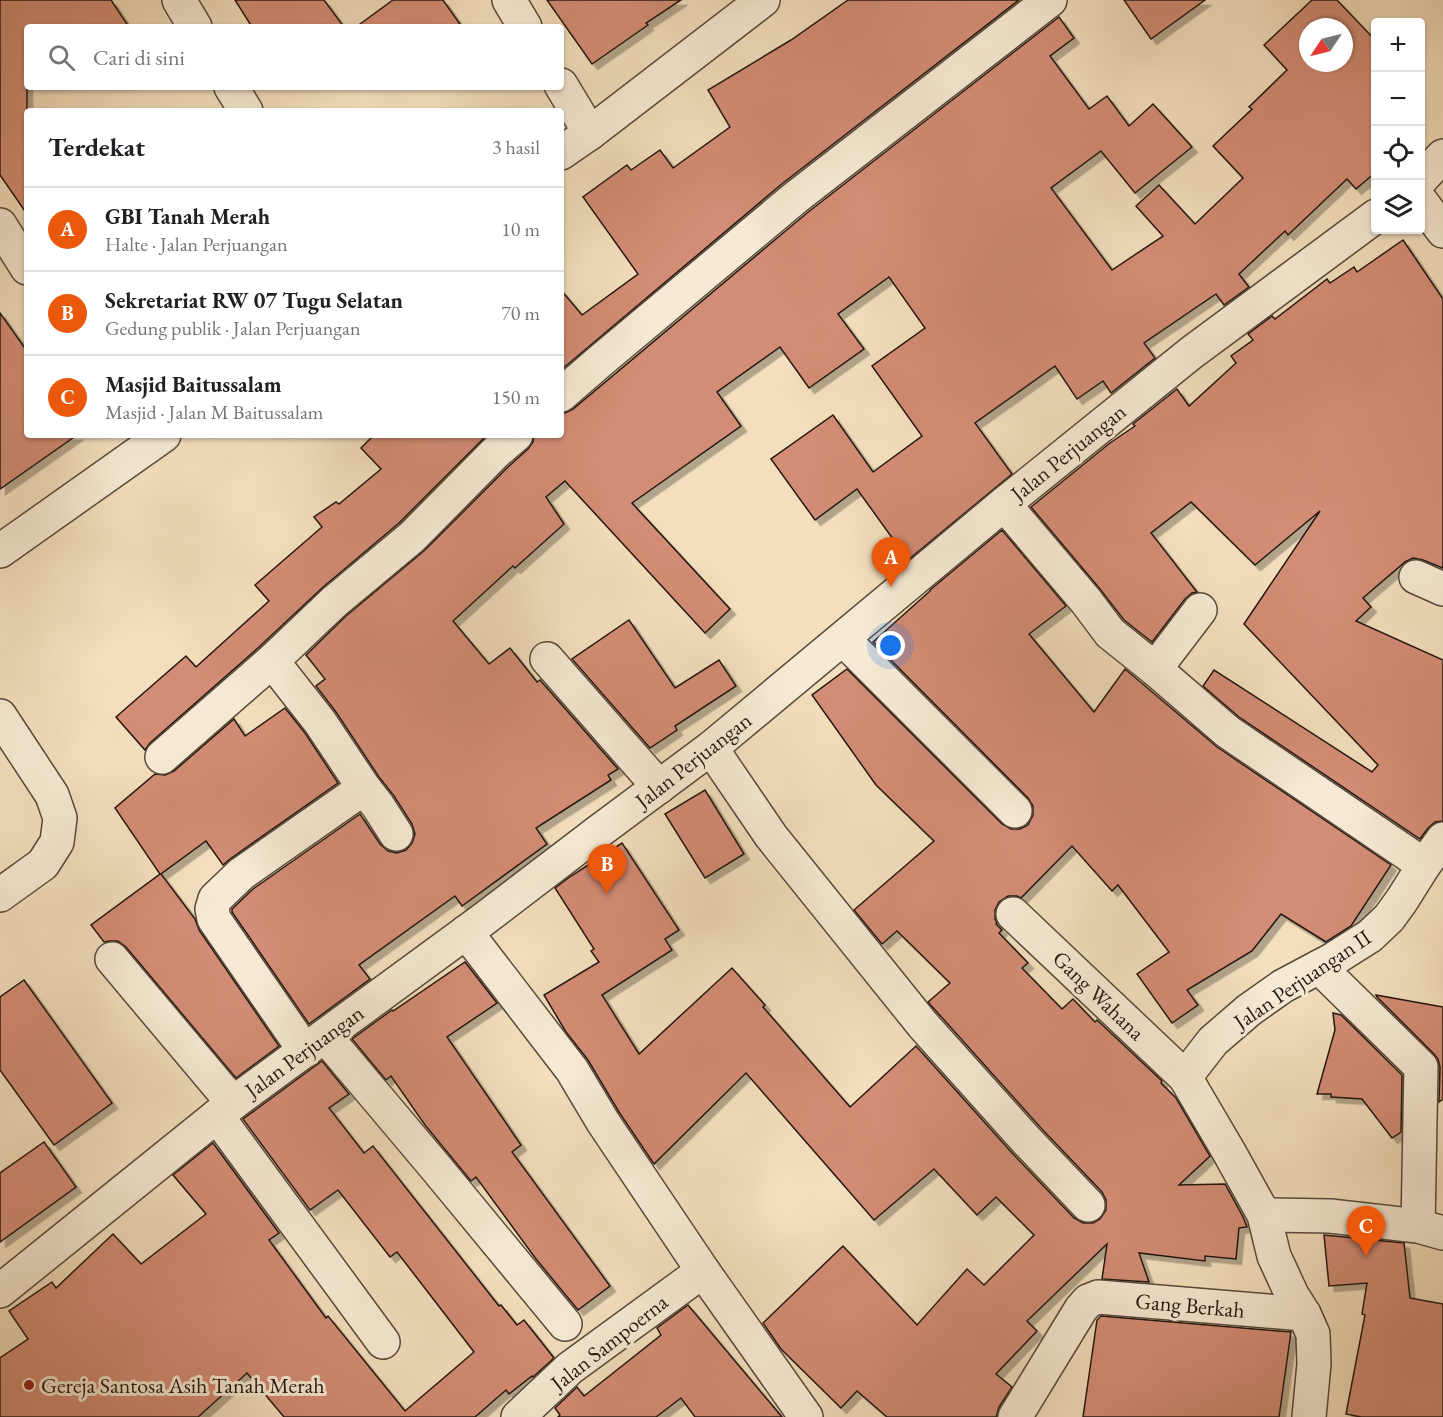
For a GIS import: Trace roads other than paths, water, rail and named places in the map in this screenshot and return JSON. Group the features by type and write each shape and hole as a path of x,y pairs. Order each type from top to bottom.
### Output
{"street":[{"path":"179,0 193,24"},
{"path":"509,0 523,24"},
{"path":"564,151 763,0"},
{"path":"564,392 795,198 1050,0"},
{"path":"233,90 244,108"},
{"path":"564,90 590,133"},
{"path":"1425,175 1443,156"},
{"path":"1425,207 1443,231"},
{"name":"Jalan Perjuangan","path":"0,1291 225,1109 711,748 1004,504 1191,353 1371,220"},
{"path":"0,225 24,263"},
{"path":"0,551 160,438"},
{"path":"162,757 273,661 334,602 412,537 512,438"},
{"path":"1004,504 1110,633 1228,732 1424,865"},
{"path":"1155,669 1200,610"},
{"path":"843,639 1015,811"},
{"path":"546,659 659,787"},
{"path":"273,661 320,722 396,834"},
{"path":"0,716 52,795 60,818 57,843 43,864 0,895"},
{"path":"711,748 771,836 923,1025 1088,1205"},
{"path":"364,788 241,874 215,899 212,909 214,919 315,1043 430,1160 565,1324"},
{"name":"Jalan Perjuangan II","path":"1185,1077 1213,1041 1249,1010 1283,986 1370,936 1389,918 1443,839"},
{"name":"Gang Wahana","path":"1013,914 1185,1077"},
{"path":"466,932 572,1070 603,1122 703,1271 806,1417"},
{"path":"112,959 225,1109 384,1342"},
{"path":"1264,1215 1330,1216 1430,1230 1421,1067 1319,967"},
{"path":"1185,1077 1264,1215 1274,1256 1313,1334 1314,1364 1309,1417"},
{"name":"Jalan Sampoerna","path":"518,1417 570,1368 703,1271"},
{"name":"Gang Berkah","path":"1015,1417 1081,1309 1088,1301 1098,1297 1304,1314"}],"place":[{"name":"GBI Tanah Merah","path":"891,587"},
{"name":"Sekretariat RW 07 Tugu Selatan","path":"607,894"},
{"name":"Masjid Baitussalam","path":"1366,1256"},
{"name":"Gereja Santosa Asih Tanah Merah","path":"29,1385"}]}
